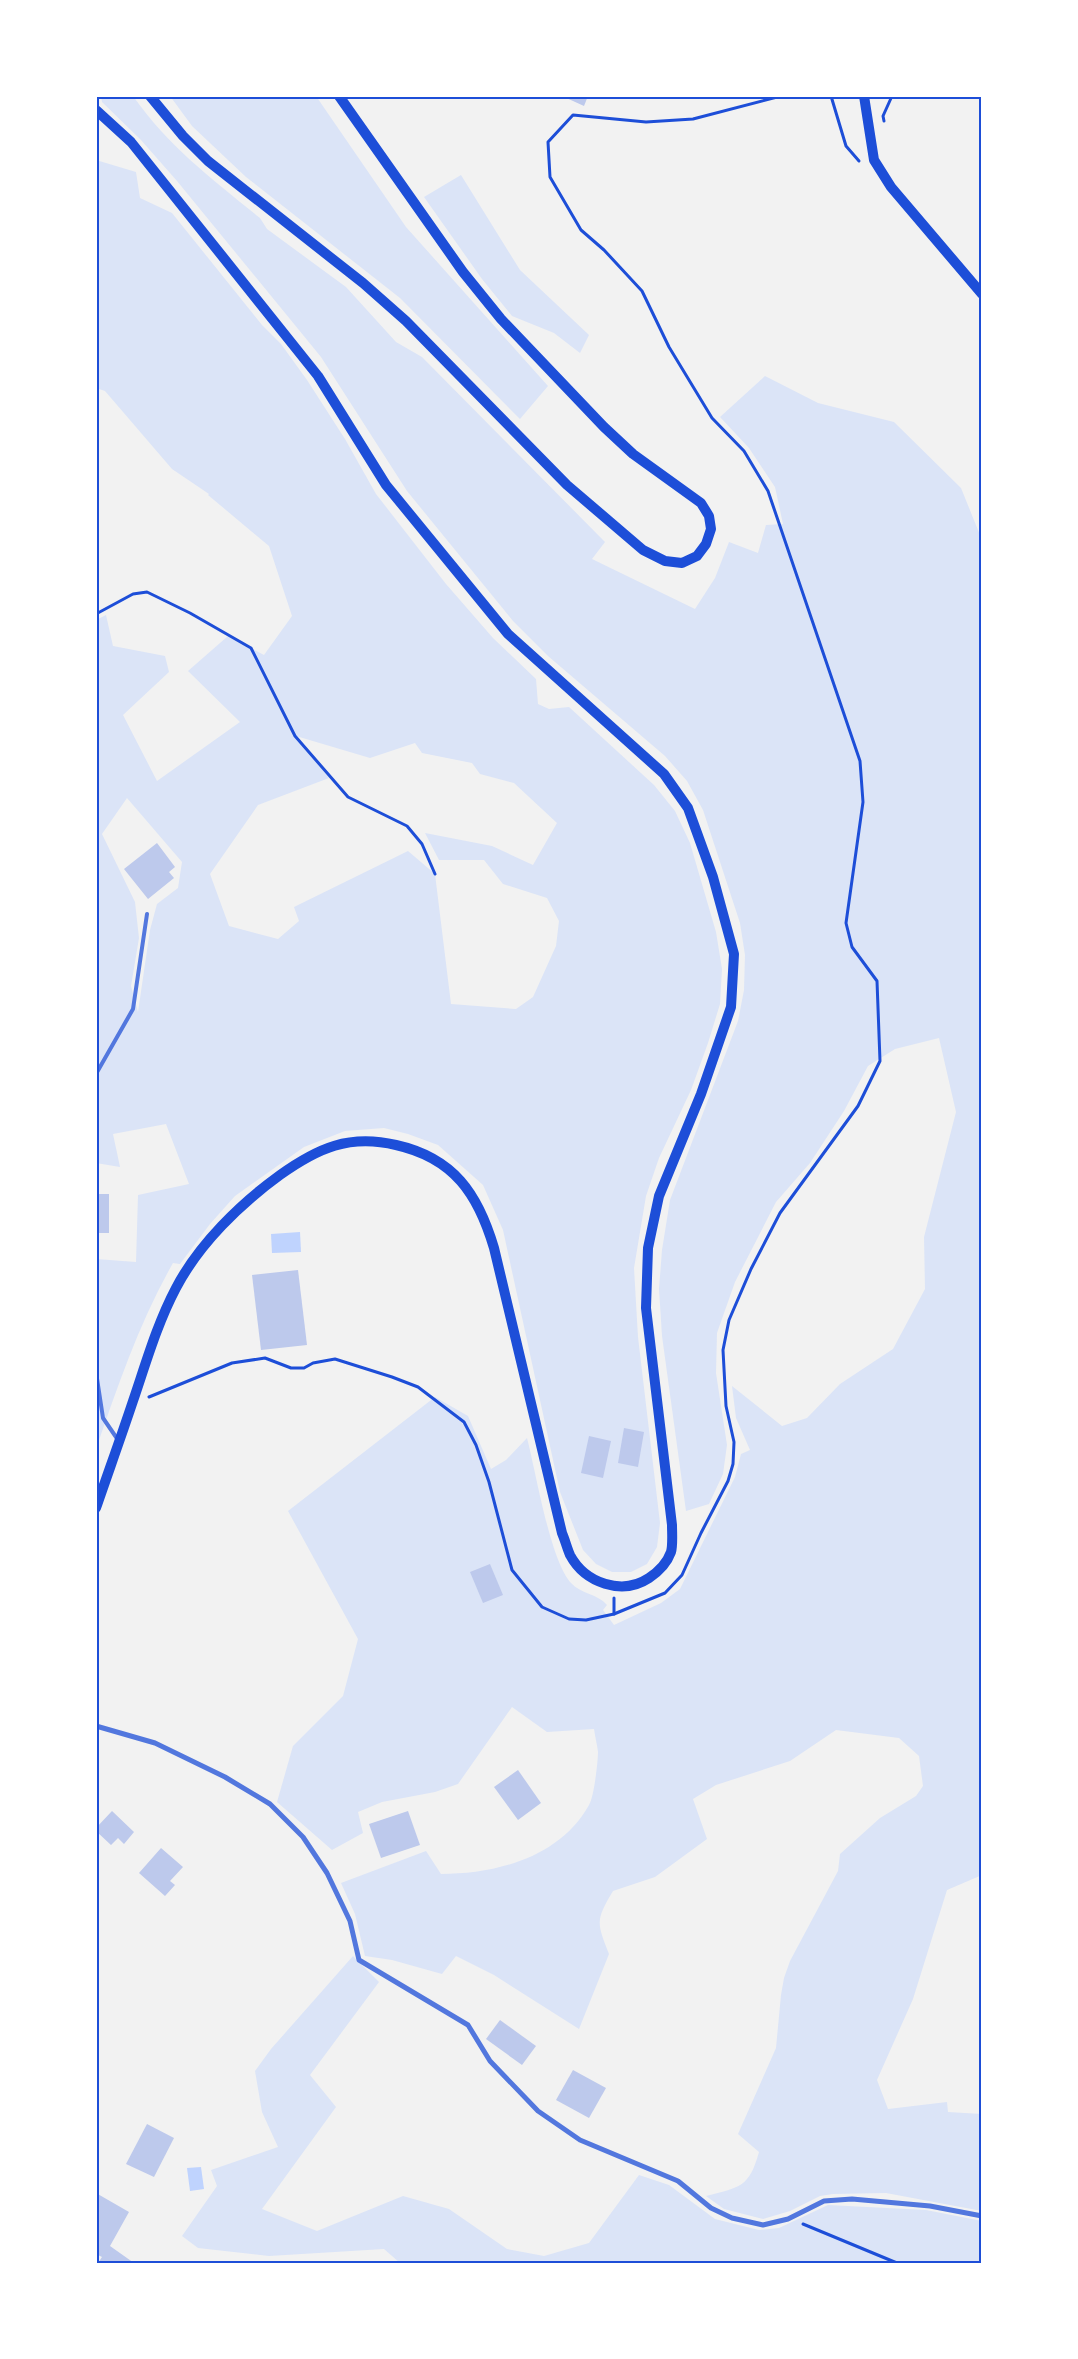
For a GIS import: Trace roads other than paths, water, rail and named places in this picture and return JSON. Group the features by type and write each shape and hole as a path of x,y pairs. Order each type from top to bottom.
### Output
{"main road":[{"path":"150,96 183,136 208,161 406,320 567,485 601,515 643,550 665,561 682,563 697,556 706,544 711,529 709,516 702,503 632,454 500,319 463,272 339,96"},
{"path":"864,96 874,160 891,187 982,294"},
{"path":"96,110 131,142 318,376 386,485 508,634 664,774 688,808 713,877 734,954 731,1006 701,1094 659,1196 648,1248 646,1308 672,1525 671,1552 660,1571 640,1584 614,1587 598,1582 585,1573 570,1556 562,1533 485,1216 466,1185 437,1161 405,1147 372,1140 338,1144 302,1159 245,1203 202,1250 177,1286 157,1327 96,1508"}],"street":[{"path":"96,1726 155,1742 225,1777 270,1804 303,1837 327,1873 350,1921 359,1960 468,2025 490,2062 538,2111 580,2140 678,2181 711,2208 732,2218 762,2225 788,2219 824,2201 852,2199 930,2206 982,2216"}],"lane":[{"path":"96,1074 133,1009 146,914"},
{"path":"96,1372 104,1418 119,1441"}],"water":[{"path":"300,1232 301,1252 272,1253 271,1234"},
{"path":"201,2167 204,2189 190,2191 187,2168"}]}
